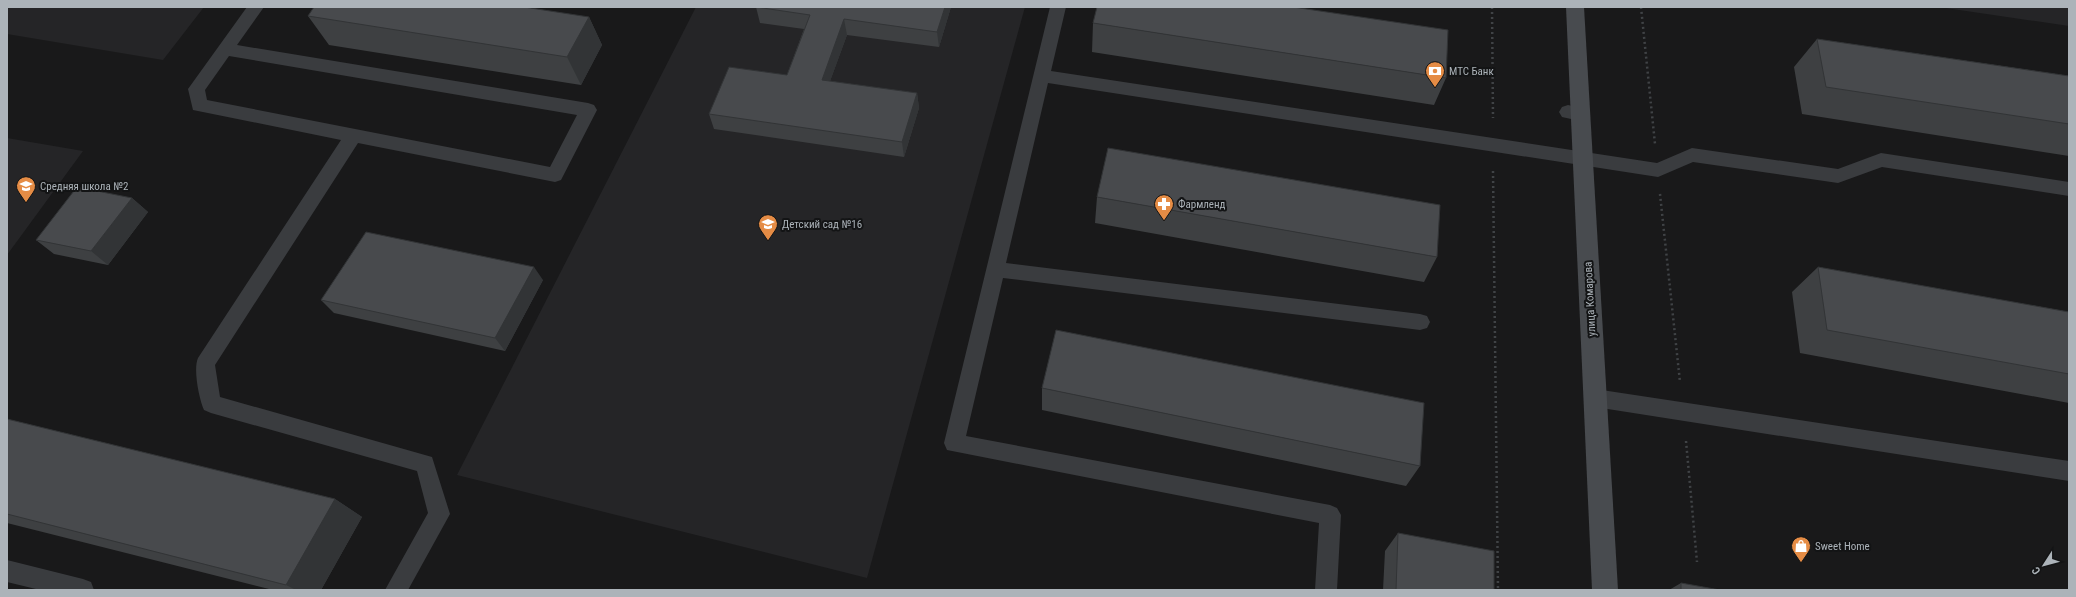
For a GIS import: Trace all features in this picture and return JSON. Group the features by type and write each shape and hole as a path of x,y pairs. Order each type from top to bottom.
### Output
{"street":[{"name":"улица Комарова","path":"1575,7 1574,113 1583,159 1605,590"}],"lane":[{"path":"226,49 588,110 555,175 200,105 196,89 256,7"},
{"path":"1058,7 954,443 1330,515 1326,590"},
{"path":"1042,76 1658,170 1692,155 1838,176 1881,160 2069,190"},
{"path":"354,135 205,364 211,404 425,464 439,514 396,590"},
{"path":"995,269 1420,322"},
{"path":"1595,398 2069,471"},
{"path":"7,571 83,590"}],"path":[{"path":"1492,7 1498,590"},
{"path":"1641,7 1683,411 1697,562"}],"shaded area":[{"path":"7,7 204,7 163,60 7,34"},
{"name":"Детский сад №16","path":"696,7 1025,7 867,578 457,475"},
{"path":"1939,7 2069,7 2069,26"},
{"name":"Средняя школа №2","path":"7,138 83,151 7,255"}],"building":[{"path":"314,7 524,7 589,17 567,57 308,16"},
{"path":"756,7 945,7 937,32 844,19 822,80 917,93 902,142 709,114 729,67 787,75 810,15"},
{"path":"1097,7 1293,7 1448,30 1446,78 1093,23"},
{"path":"1817,39 2069,76 2069,124 1826,87"},
{"path":"1108,148 1440,205 1437,257 1097,197"},
{"path":"77,187 132,198 91,251 36,240"},
{"path":"366,232 534,267 495,338 321,300"},
{"path":"1818,267 2069,312 2069,374 1827,330"},
{"path":"1056,330 1424,403 1420,466 1042,388"},
{"path":"7,419 335,499 286,585 7,514"},
{"path":"1398,533 1494,551 1494,590 1396,590"},
{"path":"1681,583 1720,590 1681,590"}],"place":[{"name":"МТС Банк","path":"1435,88"},
{"name":"Средняя школа №2","path":"26,203"},
{"name":"Фармленд","path":"1164,221"},
{"name":"Детский сад №16","path":"768,241"},
{"name":"Sweet Home","path":"1801,563"}]}
